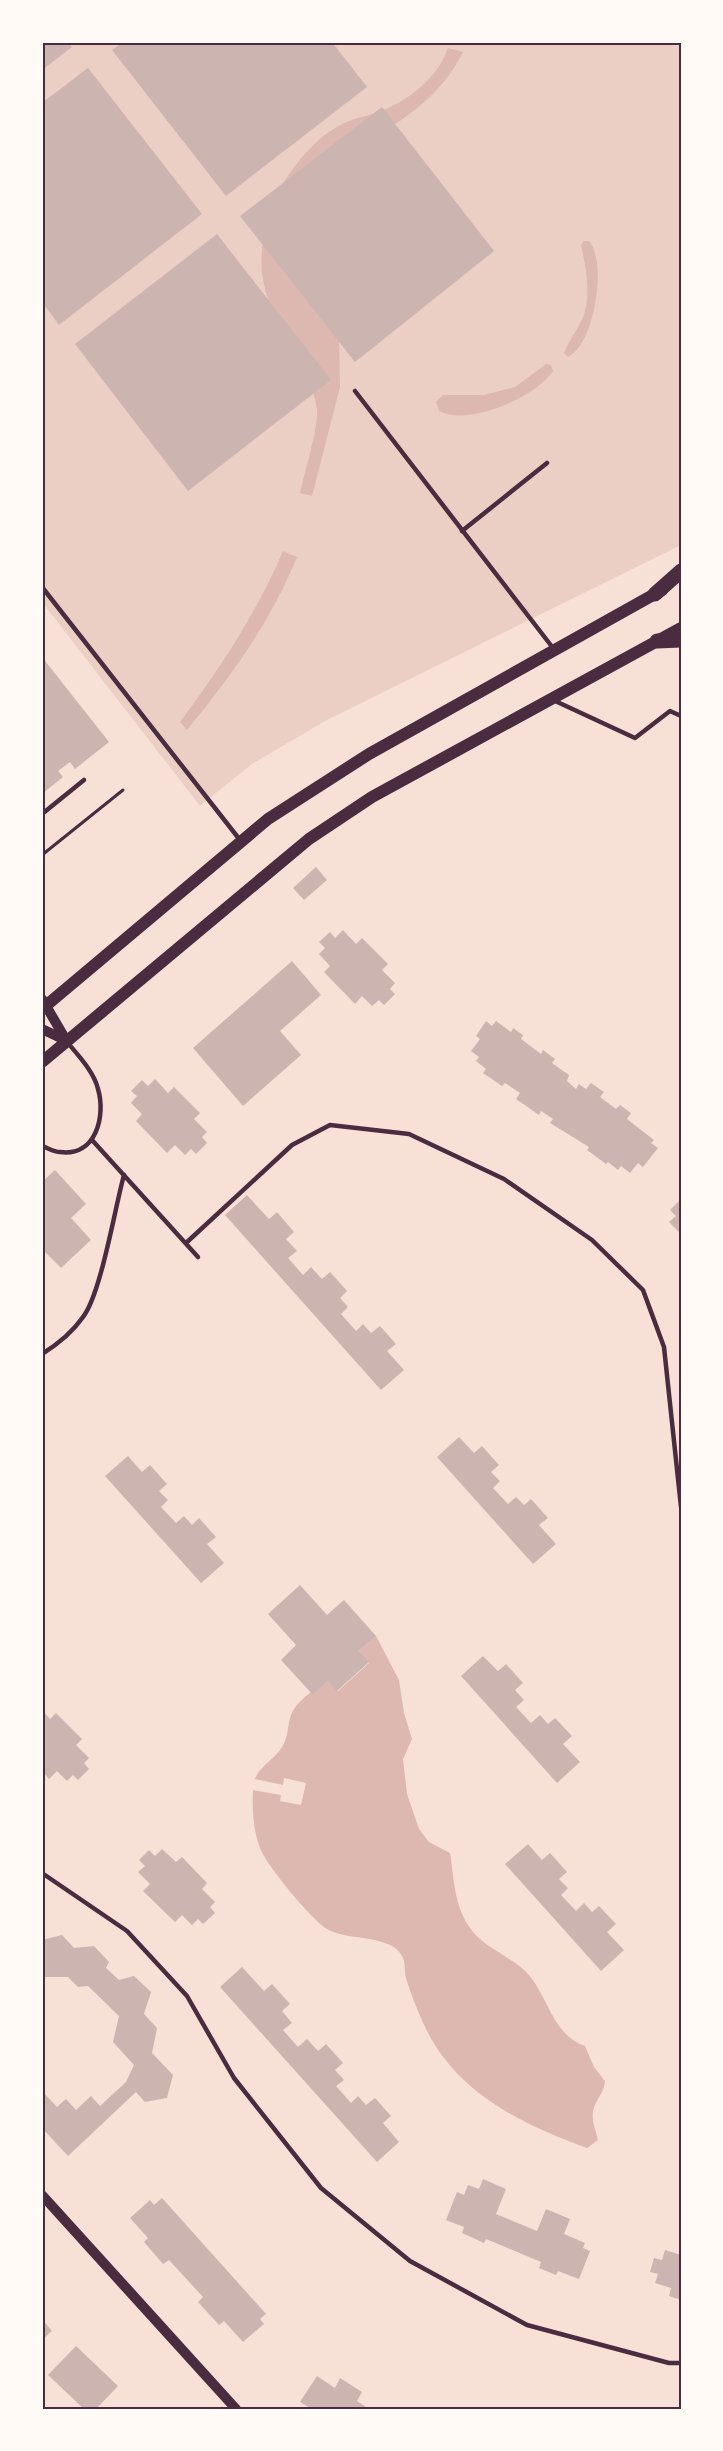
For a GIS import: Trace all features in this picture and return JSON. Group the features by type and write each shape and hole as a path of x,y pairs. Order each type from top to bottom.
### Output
{"main road":[{"path":"655,594 681,571"},
{"path":"44,1004 240,840 369,754 681,578"},
{"path":"42,1062 309,839 372,797 681,628"},
{"path":"657,641 681,640"}],"street":[{"path":"44,1004 66,1040"},
{"path":"42,1029 66,1040"},
{"path":"42,2195 236,2409"}],"lane":[{"path":"355,391 554,649"},
{"path":"462,531 548,463"},
{"path":"42,586 240,840"},
{"path":"551,699 635,738 670,711 681,716"},
{"path":"42,814 84,780"},
{"path":"42,1146 61,1153 79,1150 92,1140 102,1119 98,1088 66,1040"},
{"path":"186,1243 292,1144 330,1125 409,1134 504,1179 592,1240 643,1290 664,1347 681,1507"},
{"path":"92,1140 198,1257"},
{"path":"42,1354 62,1342 85,1315 99,1276 124,1174"},
{"path":"42,1873 127,1931 187,1996 234,2078 321,2188 410,2261 527,2325 669,2363 681,2362"}],"path":[{"path":"42,855 123,790"}],"shaded area":[{"path":"42,42 681,42 681,545 325,721 252,764 200,806 42,602"},
{"path":"448,48 463,52 448,77 421,105 388,129 339,329 340,387 312,496 300,493 314,438 317,409 303,368 266,293 262,272 263,228 276,195 292,169 312,146 341,124 381,111 412,94 430,78"},
{"path":"584,241 589,241 595,252 598,284 591,321 585,337 568,357 564,353 582,320 586,307 587,280 581,245"},
{"path":"546,364 551,365 553,371 544,381 500,407 467,415 452,415 439,411 436,402 443,395 484,395 515,387"},
{"path":"283,551 297,557 275,604 249,648 187,730 180,722 237,640 262,596"},
{"path":"376,1636 399,1680 404,1713 412,1739 403,1759 407,1794 419,1829 429,1842 450,1853 455,1890 463,1917 481,1940 529,1975 558,2025 574,2041 585,2046 594,2067 605,2081 593,2112 598,2140 587,2148 516,2117 474,2089 439,2052 426,2029 405,1975 403,1958 396,1949 378,1941 335,1933 327,1929 290,1892 260,1848 254,1819 253,1790 281,1795 280,1801 301,1805 306,1783 284,1778 283,1785 255,1779 257,1774 283,1746 291,1714 298,1703 311,1692 314,1694 328,1681 338,1691 369,1663 359,1651"}],"building":[{"path":"42,42 68,42 72,47 42,70"},
{"path":"123,42 332,42 367,87 226,196 112,50"},
{"path":"88,68 202,214 59,325 42,302 42,103"},
{"path":"382,107 494,251 355,362 240,216"},
{"path":"217,234 331,380 188,491 75,344"},
{"path":"42,657 109,742 75,769 70,762 58,771 63,777 42,794"},
{"path":"316,867 327,880 304,900 293,888"},
{"path":"343,930 356,944 362,938 388,964 382,970 395,983 390,989 395,994 384,1005 379,1000 372,1006 362,996 355,1004 324,972 330,966 319,954 325,948 319,942 330,932 335,938"},
{"path":"292,961 321,995 280,1031 301,1055 243,1106 193,1048"},
{"path":"486,1021 492,1026 496,1021 511,1032 513,1028 523,1035 521,1039 541,1054 543,1050 555,1059 552,1063 569,1075 567,1081 576,1089 579,1084 586,1089 591,1083 604,1092 600,1097 616,1109 620,1105 631,1113 627,1119 654,1140 651,1143 658,1148 643,1167 638,1163 630,1173 621,1166 618,1170 608,1162 606,1164 587,1150 589,1147 550,1123 553,1119 541,1111 539,1115 516,1099 520,1093 505,1083 502,1086 483,1073 486,1069 476,1061 479,1057 471,1051 480,1039 476,1036"},
{"path":"155,1079 168,1093 174,1087 200,1113 194,1119 207,1132 202,1137 207,1143 196,1154 191,1149 185,1155 175,1145 167,1153 136,1121 142,1114 131,1103 137,1096 131,1091 142,1080 148,1086"},
{"path":"55,1170 86,1204 71,1218 91,1240 61,1268 42,1249 42,1182"},
{"path":"247,1195 269,1219 277,1212 294,1232 286,1239 297,1251 288,1258 303,1275 311,1267 322,1279 330,1272 347,1291 340,1298 348,1307 341,1314 356,1331 363,1324 371,1333 380,1326 396,1344 387,1351 404,1370 381,1390 225,1215"},
{"path":"681,1199 681,1234 669,1222 676,1216 670,1210"},
{"path":"459,1437 474,1453 482,1446 499,1465 491,1472 500,1481 493,1488 508,1504 516,1497 524,1505 531,1499 548,1518 539,1525 556,1544 533,1564 437,1457"},
{"path":"128,1456 142,1472 150,1465 167,1484 159,1491 168,1500 161,1507 176,1523 184,1516 192,1525 199,1518 216,1537 207,1544 224,1563 201,1583 105,1476"},
{"path":"300,1585 327,1615 344,1600 376,1636 359,1651 369,1662 337,1691 328,1681 313,1695 281,1660 296,1645 268,1614"},
{"path":"483,1656 498,1671 506,1664 523,1683 515,1690 524,1700 516,1707 531,1723 540,1715 548,1724 555,1718 572,1736 563,1744 580,1762 557,1783 461,1676"},
{"path":"42,1710 50,1719 56,1713 82,1739 76,1745 89,1758 84,1763 89,1769 78,1780 73,1775 67,1781 57,1771 49,1779 42,1771"},
{"path":"528,1844 542,1860 550,1853 567,1872 559,1879 568,1888 561,1895 576,1911 584,1903 592,1912 599,1906 616,1924 607,1932 624,1950 601,1971 505,1864"},
{"path":"162,1849 176,1862 182,1857 207,1883 202,1889 215,1902 210,1907 215,1913 203,1924 198,1919 192,1925 182,1915 175,1922 143,1891 150,1884 138,1872 145,1866 139,1860 149,1850 155,1856"},
{"path":"62,1935 74,1948 94,1946 109,1962 106,1968 119,1980 134,1976 151,1992 144,2014 157,2028 152,2053 173,2075 167,2098 145,2102 136,2092 68,2156 42,2128 42,2091 57,2107 66,2099 76,2110 91,2096 100,2106 126,2082 134,2065 113,2042 119,2016 88,1986 78,1987 68,1977 42,1977 42,1940"},
{"path":"242,1967 264,1991 272,1984 290,2004 282,2011 292,2023 283,2030 298,2047 307,2039 318,2051 326,2044 343,2063 335,2070 344,2080 336,2086 351,2103 358,2096 366,2105 375,2098 391,2116 383,2123 399,2142 377,2162 220,1987"},
{"path":"483,2179 506,2189 496,2214 537,2231 546,2209 570,2219 564,2234 585,2243 583,2248 590,2251 579,2279 558,2271 556,2275 539,2268 541,2262 486,2239 484,2243 462,2233 464,2227 446,2220 457,2192 464,2195 468,2185 479,2189"},
{"path":"162,2198 266,2314 260,2319 264,2324 243,2342 224,2321 219,2325 198,2302 203,2297 169,2260 163,2264 144,2242 148,2238 130,2218 150,2200 154,2205"},
{"path":"665,2250 681,2255 681,2300 669,2296 671,2288 655,2283 658,2274 650,2272 654,2258 662,2260"},
{"path":"42,2319 52,2331 42,2340"},
{"path":"76,2346 118,2386 96,2409 84,2409 48,2375"},
{"path":"317,2376 335,2388 340,2378 362,2392 357,2401 369,2409 312,2409 300,2402"}]}
